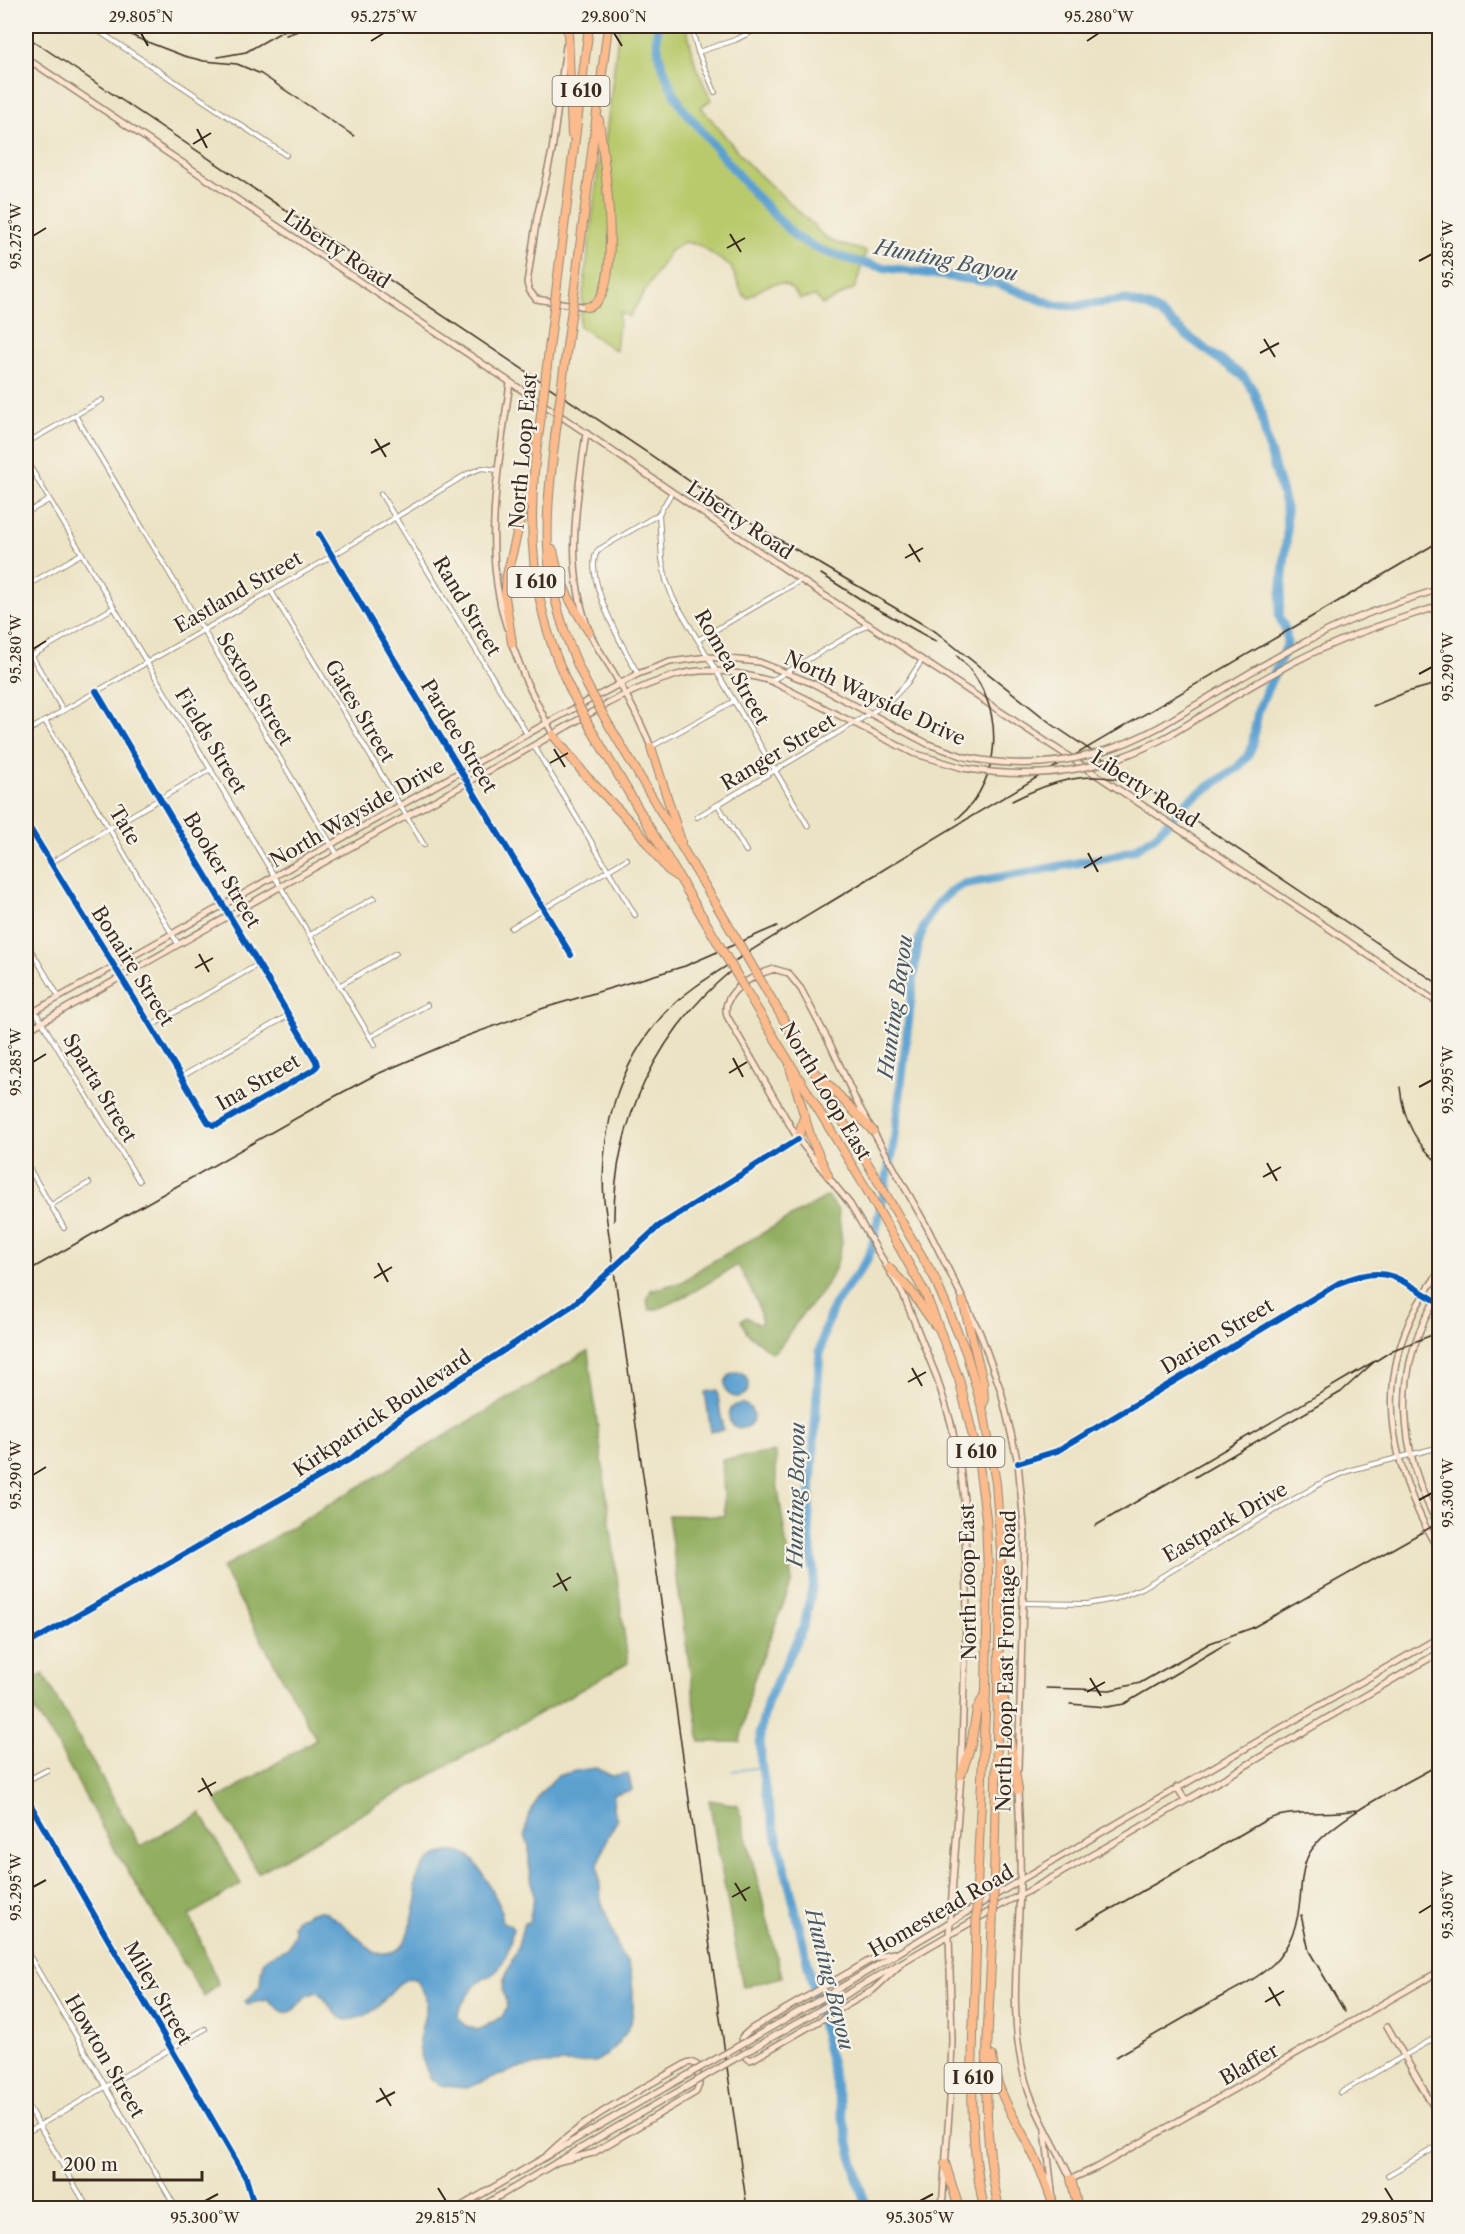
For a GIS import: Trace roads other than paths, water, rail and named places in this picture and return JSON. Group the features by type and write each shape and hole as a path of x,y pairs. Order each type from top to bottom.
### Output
{"highway":[{"name":"North Loop East","path":"590,26 534,464 530,521 535,579 550,641 572,693 591,729 890,1229 926,1293 959,1379 978,1458 986,1518 988,1571 986,1692 977,1887 973,2139 977,2176 984,2208"},
{"name":"North Loop East","path":"608,26 555,437 548,520 548,549 555,598 568,642 606,720 685,850 934,1277 966,1352 984,1415 996,1483 1001,1551 994,1878 986,2100 987,2136 999,2208"},
{"path":"568,28 573,156"},
{"path":"587,306 590,307 603,295 609,253 609,200 598,103"},
{"path":"512,642 505,597 507,575 534,464"},
{"path":"548,520 558,575 569,600 590,632"},
{"path":"553,735 586,776 635,826 667,869 681,880"},
{"path":"651,747 685,850"},
{"path":"787,1056 803,1112 828,1175"},
{"path":"810,1065 873,1131"},
{"path":"798,1139 804,1124 803,1112"},
{"path":"889,1268 911,1291 944,1339"},
{"path":"963,1301 983,1382 984,1415"},
{"path":"999,1668 1018,1790"},
{"path":"961,1775 971,1745 977,1709 986,1692"},
{"path":"989,2027 993,2071 1035,2159 1053,2205"},
{"path":"945,2163 958,2208"},
{"path":"1071,2179 1078,2208"}],"main road":[{"path":"568,28 552,151 537,217 527,283 536,299 587,306"},
{"name":"Liberty Road","path":"26,58 586,433 801,580 1157,814 1440,1004"},
{"path":"510,382 498,470 493,535 495,567 502,612 512,642 526,681 553,735"},
{"path":"586,433 574,525 573,560 579,599 590,632 638,715 651,747"},
{"name":"North Wayside Drive","path":"26,1016 547,723 638,674 670,662 708,657 759,662 814,684 928,744 965,757 989,762 1020,764 1079,759 1118,748 1161,726 1264,664 1346,622 1400,601 1440,589"},
{"name":"North Wayside Drive","path":"26,1031 405,815 625,694 680,674 717,671 771,681 913,753 963,768 1014,774 1065,772 1125,757 1168,736 1296,661 1403,617 1440,606"},
{"name":"North Loop East Frontage Road","path":"942,2208 952,2039 949,1935 961,1775 967,1593 964,1500 960,1467 951,1423 927,1347 903,1294 850,1204 798,1139 725,1011 728,998 734,991 774,969 789,973 801,989 873,1131 927,1227 980,1334 1006,1409 1018,1463 1025,1535 1018,1790 1021,1882 1015,1966 1016,2037 1024,2077 1044,2126 1071,2179"},
{"path":"1440,1271 1415,1311 1401,1346 1395,1372 1393,1401 1393,1423 1398,1459 1413,1505 1437,1542 1440,1553"},
{"path":"1440,1293 1423,1323 1412,1356 1405,1402 1410,1456 1422,1494 1440,1528"},
{"path":"1393,1401 1405,1402"},
{"name":"Homestead Road","path":"458,2208 1021,1882 1177,1787 1440,1637"},
{"name":"Homestead Road","path":"479,2208 949,1935 1122,1839 1440,1652"},
{"path":"1400,1660 1407,1670"},
{"path":"1323,1705 1330,1716"},
{"path":"1269,1736 1277,1748"},
{"path":"1177,1787 1185,1800"},
{"path":"1115,1826 1122,1839"},
{"path":"899,1952 876,1958 746,2033 742,2041 745,2056 750,2060 753,2059 881,1985 903,1962"},
{"name":"Blaffer","path":"1071,2179 1098,2167 1440,1971"},
{"path":"1387,2026 1440,2118"},
{"path":"547,2155 569,2134 687,2063 696,2063 699,2085 696,2092 587,2156 557,2162"},
{"path":"1044,2126 1053,2205"}],"street":[{"path":"91,26 286,155"},
{"path":"691,26 698,52 715,92"},
{"path":"698,52 735,40 762,26"},
{"path":"26,443 102,400"},
{"name":"Sexton Street","path":"75,415 337,854"},
{"name":"Fields Street","path":"26,460 375,1045"},
{"name":"Eastland Street","path":"26,732 332,556 467,474 482,468 498,470"},
{"path":"638,674 608,616 598,584 594,559 598,550 659,514 672,492"},
{"name":"Rand Street","path":"381,494 527,734"},
{"path":"26,513 49,500"},
{"name":"Romea Street","path":"659,514 662,559 666,580 673,598 808,826"},
{"name":"Pardee Street","path":"319,534 571,955"},
{"path":"26,586 81,554"},
{"path":"698,640 801,580"},
{"name":"Gates Street","path":"271,591 424,845"},
{"path":"26,659 113,608"},
{"path":"771,681 869,624"},
{"path":"26,646 63,710"},
{"name":"Ranger Street","path":"697,817 889,702 922,660"},
{"name":"Booker Street","path":"96,691 259,964 317,1066"},
{"path":"651,747 734,701"},
{"name":"Tate","path":"45,721 178,944"},
{"path":"534,746 635,915"},
{"path":"50,863 211,769"},
{"path":"718,805 746,851"},
{"name":"Bonaire Street","path":"26,822 208,1122 213,1125"},
{"path":"511,928 627,859"},
{"path":"310,935 374,898"},
{"path":"26,942 59,997"},
{"path":"339,986 396,953"},
{"path":"151,1026 259,964"},
{"path":"370,1037 427,1005"},
{"name":"Sparta Street","path":"35,1011 139,1181"},
{"path":"181,1077 289,1015"},
{"name":"Ina Street","path":"213,1125 317,1066"},
{"name":"Kirkpatrick Boulevard","path":"26,1645 352,1458 406,1413 573,1305 659,1226 798,1139"},
{"path":"26,1163 64,1228"},
{"path":"51,1205 89,1182"},
{"name":"Darien Street","path":"1018,1463 1057,1450 1339,1283 1355,1276 1389,1274 1435,1299"},
{"name":"Eastpark Drive","path":"1023,1603 1087,1604 1115,1599 1142,1588 1325,1481 1351,1470 1440,1447"},
{"path":"26,1781 47,1770"},
{"name":"Miley Street","path":"26,1797 246,2178 255,2208"},
{"name":"Howton Street","path":"26,1950 176,2208"},
{"path":"26,2133 205,2029"},
{"path":"1340,2093 1440,2035"},
{"path":"26,2103 87,2208"},
{"path":"1388,2175 1440,2145"}],"water":[{"path":"737,1373 742,1374 748,1380 748,1390 742,1396 737,1397 732,1396 726,1390 725,1385 726,1380 732,1374"},
{"path":"717,1390 723,1430 711,1432 705,1392"},
{"path":"741,1404 746,1405 752,1411 752,1421 746,1427 741,1428 736,1427 730,1421 729,1416 730,1411 736,1405"},
{"path":"597,1768 611,1776 628,1773 632,1789 614,1794 613,1809 617,1819 608,1836 598,1865 601,1900 620,1953 628,1963 633,1992 631,2023 608,2054 595,2062 546,2064 518,2068 467,2088 444,2086 431,2080 420,2054 420,2036 426,2003 421,1987 413,1978 398,1985 375,2009 350,2020 339,2017 317,1992 309,1995 290,2012 277,2008 268,1999 248,2005 245,2001 260,1986 261,1969 265,1960 288,1948 295,1933 293,1925 297,1919 311,1912 326,1912 375,1953 387,1953 398,1949 405,1940 413,1915 417,1897 416,1880 422,1868 442,1853 456,1852 463,1853 479,1867 499,1903 501,1920 513,1929 507,1952 499,1968 473,1988 458,2017 464,2025 478,2030 502,2017 507,2007 503,1991 504,1979 517,1949 524,1923 529,1922 534,1897 529,1846 525,1836 527,1820 539,1795 557,1776"}],"waterway":[{"name":"Hunting Bayou","path":"657,26 660,59 681,106 754,194 796,237 820,250 848,259 881,267 996,283 1055,305 1074,306 1124,300 1149,307 1160,313 1244,377 1253,390 1260,408 1286,508 1287,534 1279,616 1286,631 1287,645 1258,711 1252,747 1247,757 1237,768 1189,800 1154,837 1133,850 1109,857 964,884 955,889 946,895 933,910 917,948 894,1144 872,1248 865,1263 834,1305 824,1332 820,1352 808,1527 814,1572 812,1590 803,1628 768,1700 760,1732 766,1795 793,1900 857,2178 867,2208"},
{"path":"732,1771 762,1767"}],"railway":[{"path":"116,26 137,38 184,56 204,61 237,64 261,74 354,136"},
{"path":"218,57 246,52 292,26"},
{"path":"286,35 313,26"},
{"path":"26,36 761,529 936,632 1053,725 1440,985"},
{"path":"747,2208 604,1200 605,1149 609,1125 623,1077 648,1034 664,1014 682,997 712,975 1018,789 1440,541"},
{"path":"821,574 865,602 937,642"},
{"path":"957,656 973,674 985,694 994,738 985,782 973,802 957,819"},
{"path":"1373,706 1407,692 1440,683"},
{"path":"1012,801 1041,788 1071,779 1101,777 1133,783"},
{"path":"26,1272 375,1075 464,1037 544,1008 685,966 777,926"},
{"path":"614,1221 621,1149 644,1082 661,1051 682,1022 705,995 732,970"},
{"path":"1400,1087 1404,1109 1412,1130 1424,1148 1440,1164"},
{"path":"1195,1477 1341,1392 1374,1362 1393,1350 1440,1332"},
{"path":"1095,1526 1375,1361"},
{"path":"1046,1688 1110,1690 1140,1683 1210,1643 1252,1628 1440,1522"},
{"path":"1070,1704 1107,1707 1124,1704 1229,1642"},
{"path":"1116,2057 1245,1984 1273,1964 1283,1952 1294,1930 1303,1870 1307,1858 1316,1845 1346,1818 1440,1764"},
{"path":"1078,1928 1266,1820 1288,1814 1356,1810"},
{"path":"1301,1915 1309,1951 1345,2012"}]}
